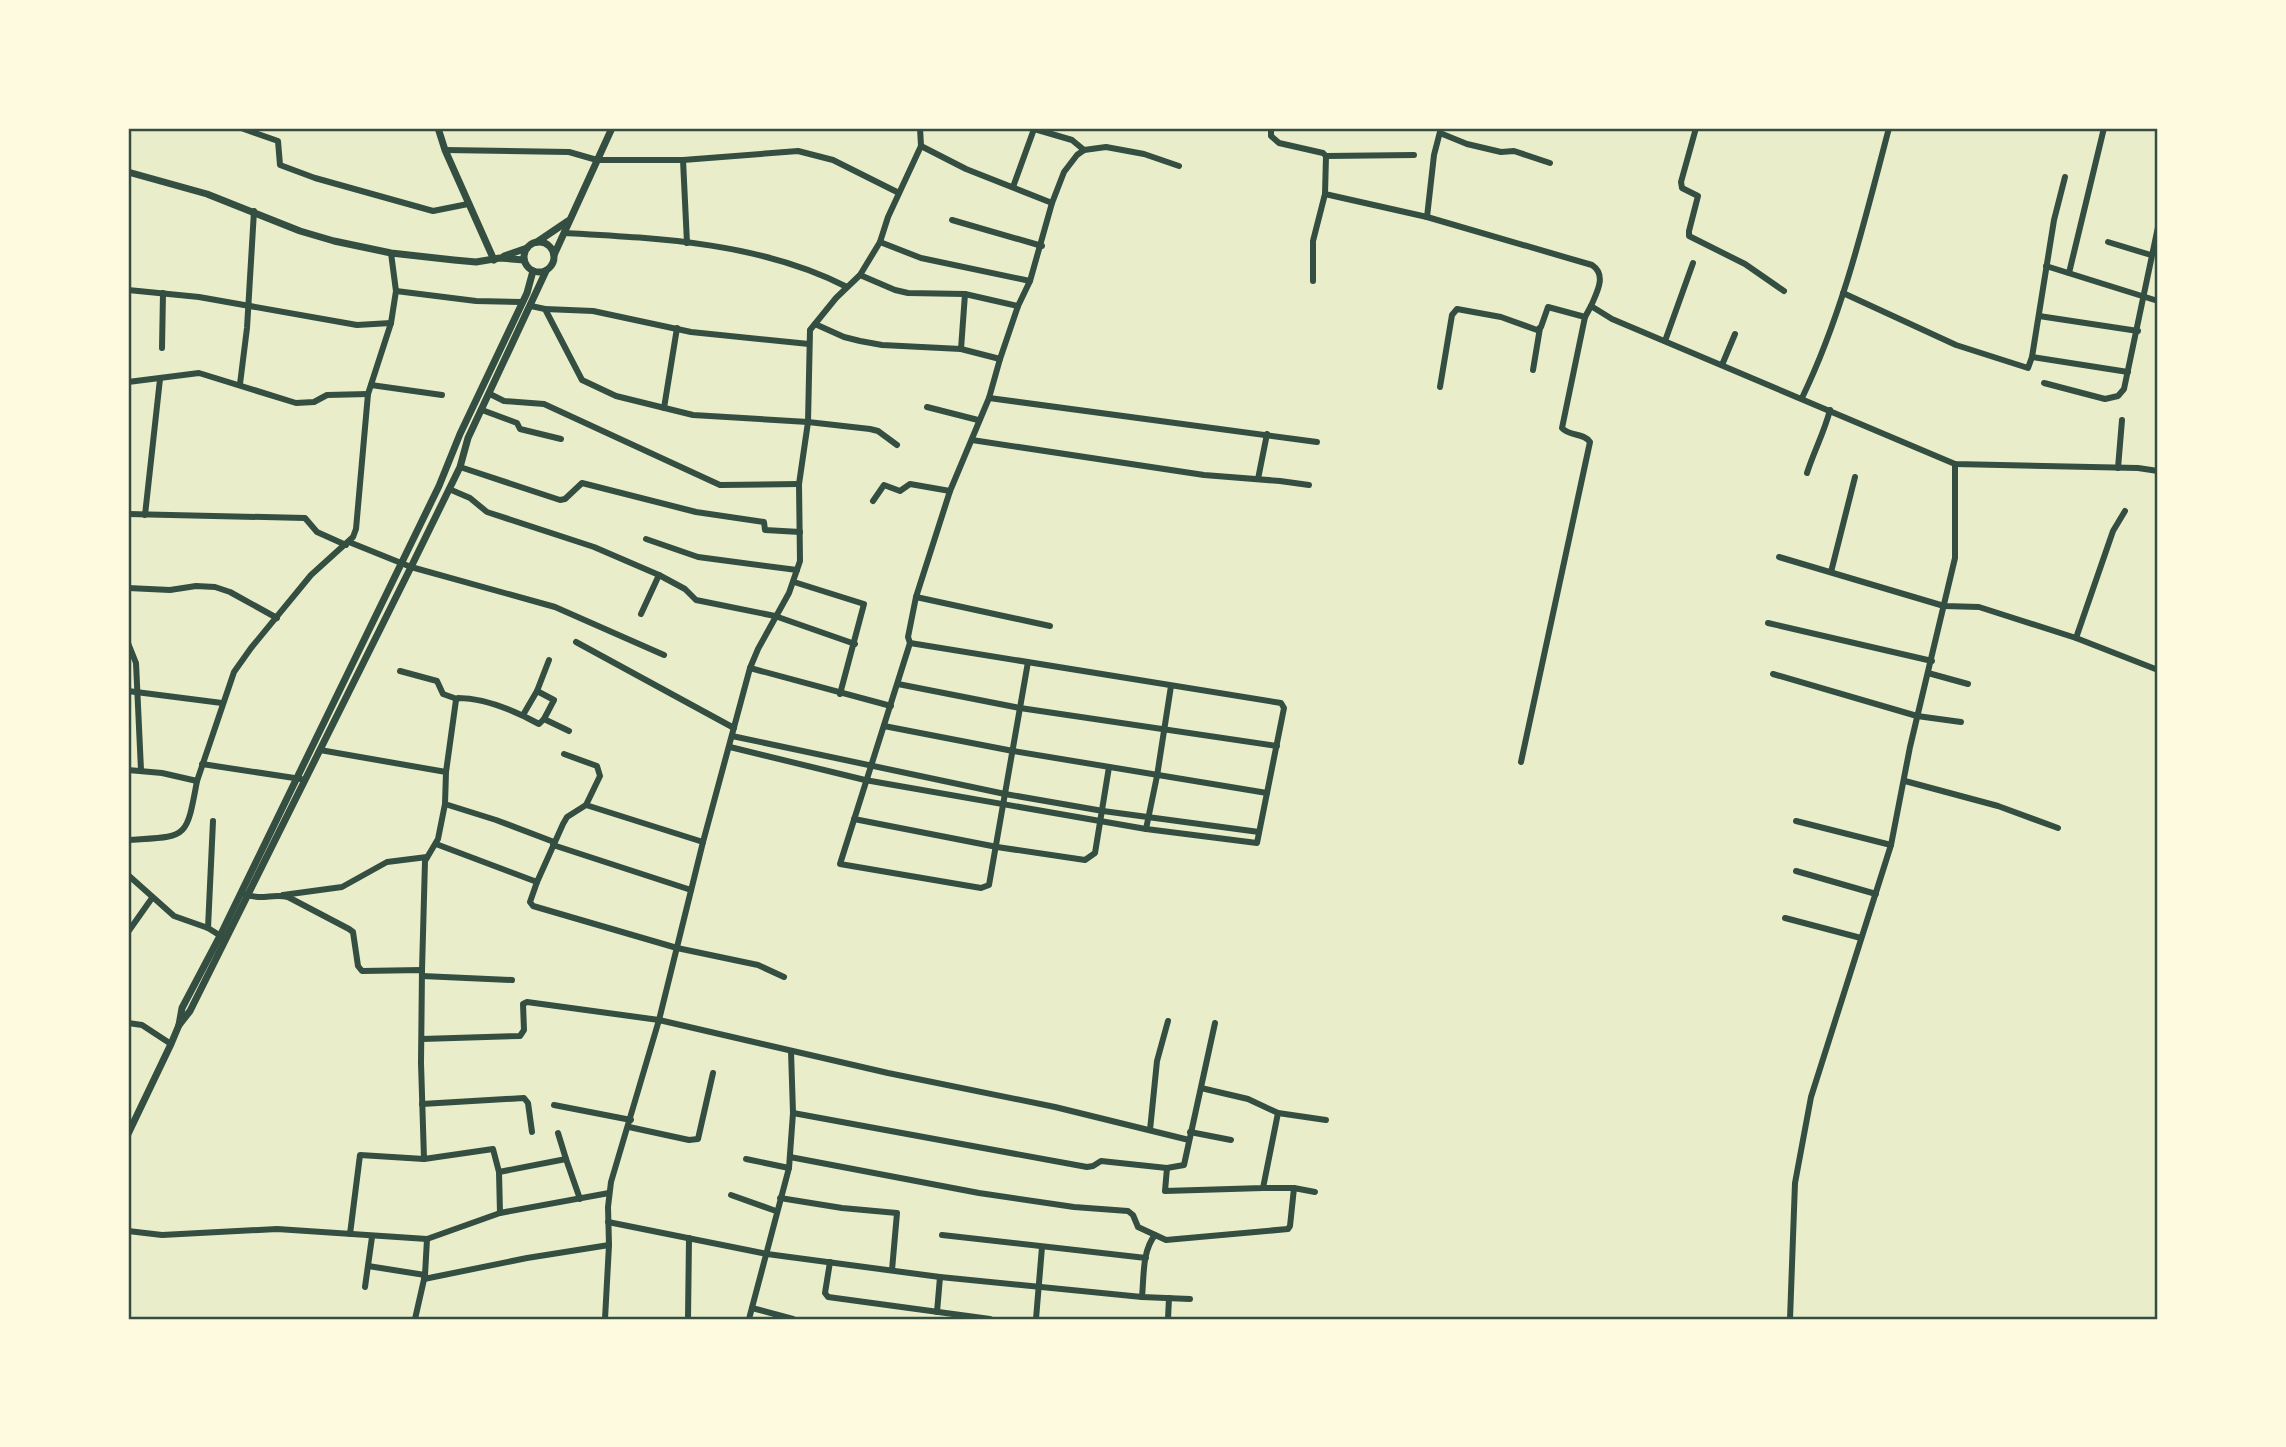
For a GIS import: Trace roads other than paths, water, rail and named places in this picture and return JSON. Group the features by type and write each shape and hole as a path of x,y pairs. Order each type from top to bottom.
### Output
{"street":[{"path":"241,128 278,141 280,165 315,178 433,211 468,204"},
{"path":"438,128 468,204 497,259"},
{"path":"128,1134 172,1044 182,1008 223,938 302,779 320,750 460,467 468,438 546,271 553,264 568,220 612,128"},
{"path":"605,1319 609,1193 659,1020 750,668 794,582 800,556 799,484 808,422 810,330 860,275 880,242 921,146 920,128"},
{"path":"1013,187 1032,128 1072,140 1084,150"},
{"path":"1271,128 1271,136 1279,143 1326,156 1414,155"},
{"path":"1696,128 1681,182 1682,188 1698,197 1689,236 1745,264 1784,291"},
{"path":"1802,398 1828,338 1843,293 1889,128"},
{"path":"2068,273 2104,128"},
{"path":"1426,218 1434,155 1441,130 1467,144 1501,152 1514,150 1550,163"},
{"path":"921,146 966,169 1052,203"},
{"path":"1028,662 991,881 984,888 840,863 911,643 908,637 916,597 950,491 989,398 1018,306 1042,246 1052,203 1064,172 1084,150 1107,147 1144,154 1179,166"},
{"path":"445,150 569,152 597,160 682,160 798,151 833,160 899,193"},
{"path":"1313,281 1313,241 1325,194 1326,156"},
{"path":"682,160 687,243"},
{"path":"128,172 207,194 334,242 391,253 476,262 497,259 524,260 533,271"},
{"path":"1843,293 1956,345 2027,368 2032,357 2054,220 2065,177"},
{"path":"1325,194 1426,218 1592,265 1601,275 1585,317 1562,428 1565,432 1585,437 1590,442 1521,762"},
{"path":"240,384 249,306 254,211"},
{"path":"497,259 527,248 568,220"},
{"path":"952,220 1042,246"},
{"path":"2044,383 2109,399 2118,396 2124,388 2158,226"},
{"path":"565,233 687,243 742,251 789,262 847,287"},
{"path":"880,242 921,258 1030,281"},
{"path":"2108,242 2153,252"},
{"path":"536,243 550,246 554,255"},
{"path":"524,260 527,248"},
{"path":"128,840 169,837 181,832 190,821 197,781 231,679 243,658 311,575 347,544 356,529 368,394 391,323 396,290 391,253"},
{"path":"1665,341 1693,263"},
{"path":"2046,266 2158,301"},
{"path":"533,271 546,271"},
{"path":"302,779 323,721 439,486 460,434 527,293 533,271"},
{"path":"860,275 908,293 965,294 1018,306"},
{"path":"128,290 249,306 357,325 391,323"},
{"path":"396,290 476,301 522,302"},
{"path":"162,348 163,293"},
{"path":"961,349 965,294"},
{"path":"531,306 593,311 691,332 809,344"},
{"path":"1591,306 1612,319 1955,464 2158,471"},
{"path":"1533,370 1546,309 1550,307 1585,317"},
{"path":"545,309 582,380 616,396 693,415 870,429 878,431 897,445"},
{"path":"1440,387 1452,315 1457,309 1501,317 1531,329 1540,328"},
{"path":"2039,316 2138,331"},
{"path":"815,324 860,341 961,349 1000,359"},
{"path":"664,408 677,328"},
{"path":"1721,365 1735,334"},
{"path":"502,347 510,350"},
{"path":"2032,357 2128,372"},
{"path":"128,382 199,373 296,403 314,402 327,395 368,394"},
{"path":"145,515 160,380"},
{"path":"371,385 442,395"},
{"path":"490,394 504,401 544,404 720,485 799,484"},
{"path":"989,398 1317,442"},
{"path":"927,407 978,420"},
{"path":"482,410 517,423 520,429 561,439"},
{"path":"1807,473 1815,448 1823,437 1830,410"},
{"path":"2118,468 2122,420"},
{"path":"460,434 468,438"},
{"path":"1258,479 1266,434"},
{"path":"972,440 1203,475 1309,485"},
{"path":"1790,1319 1797,1170 1811,1097 1891,845 1917,716 1955,558 1955,464"},
{"path":"460,467 560,500 565,499 582,483 696,512 764,522 765,530 800,532"},
{"path":"1831,572 1854,477"},
{"path":"873,501 886,485 900,491 910,484 950,491"},
{"path":"449,489 470,498 487,512 594,547 659,575 685,589 696,600 775,617 855,644"},
{"path":"2076,638 2113,531 2124,511"},
{"path":"128,514 304,518 317,532 347,544 411,568 555,607 664,655"},
{"path":"646,539 698,557 797,570"},
{"path":"1779,556 1944,606 1979,607 2076,638 2158,670"},
{"path":"641,614 659,575"},
{"path":"794,582 864,604 840,694"},
{"path":"128,588 170,590 196,586 215,587 230,592 277,618"},
{"path":"916,597 1050,626"},
{"path":"376,612 384,618"},
{"path":"1768,623 1932,661"},
{"path":"576,642 734,728"},
{"path":"128,643 136,663 141,770"},
{"path":"730,747 865,780 1146,829 1257,844 1284,708 1282,703 911,643"},
{"path":"523,715 550,660"},
{"path":"750,668 891,706"},
{"path":"400,671 437,681 443,694 457,699 471,699 523,715 539,724 554,700 537,691"},
{"path":"1928,673 1968,684"},
{"path":"1773,674 1917,716 1961,722"},
{"path":"898,684 1020,708 1277,746"},
{"path":"1146,829 1171,686"},
{"path":"128,691 180,696 222,704"},
{"path":"424,1159 422,973 425,861 436,844 445,804 446,772 457,699"},
{"path":"544,719 569,731"},
{"path":"323,721 331,726"},
{"path":"884,726 1013,751 1267,793"},
{"path":"732,736 1005,794 1103,811 1258,832"},
{"path":"320,750 446,772"},
{"path":"564,754 592,764 600,770 600,776 586,805 567,817 553,844 530,902 533,906 677,948 758,965 784,977"},
{"path":"202,764 302,779"},
{"path":"854,819 997,847 1085,860 1095,853 1109,767"},
{"path":"128,770 197,781"},
{"path":"1905,781 1998,806 2057,828"},
{"path":"445,804 496,820 553,844 691,890"},
{"path":"586,805 703,842"},
{"path":"208,928 213,821"},
{"path":"1796,821 1891,845"},
{"path":"436,844 537,882"},
{"path":"245,894 260,899 342,887 387,862 427,857"},
{"path":"1796,871 1876,894"},
{"path":"128,875 174,916 208,928 223,938"},
{"path":"282,895 352,930 358,966 362,971 512,980"},
{"path":"128,932 152,898"},
{"path":"1785,918 1861,938"},
{"path":"422,1039 520,1036 524,1032 523,1006 526,1002 659,1020 1150,1130 1231,1140"},
{"path":"1150,1130 1157,1061 1168,1021"},
{"path":"128,1023 142,1025 172,1044"},
{"path":"793,1113 1087,1167 1101,1161 1167,1168 1185,1165 1215,1023"},
{"path":"749,1319 789,1168 793,1113 791,1051"},
{"path":"554,1105 689,1140 698,1139 713,1073"},
{"path":"1200,1088 1248,1099 1278,1113 1326,1121"},
{"path":"422,1104 524,1098 528,1103 532,1132"},
{"path":"1263,1188 1278,1113"},
{"path":"558,1133 580,1199"},
{"path":"350,1234 360,1155 424,1159 490,1149 495,1151 499,1172 499,1213"},
{"path":"790,1157 979,1193 1074,1208 1128,1211 1133,1215 1138,1227 1166,1240 1288,1229 1294,1188"},
{"path":"746,1158 789,1168"},
{"path":"499,1172 566,1159"},
{"path":"1167,1168 1164,1188 1167,1191 1294,1188 1315,1192"},
{"path":"128,1231 162,1235 277,1229 427,1239 499,1213 609,1193"},
{"path":"731,1195 776,1210"},
{"path":"780,1198 842,1209 897,1213 892,1270"},
{"path":"608,1222 767,1254 940,1277 1142,1297 1190,1299"},
{"path":"942,1235 1146,1258"},
{"path":"1142,1297 1146,1258 1150,1242 1155,1235"},
{"path":"365,1287 372,1237"},
{"path":"688,1319 689,1238"},
{"path":"415,1319 425,1277 427,1239"},
{"path":"368,1266 425,1277 609,1245"},
{"path":"1036,1319 1042,1247"},
{"path":"830,1262 826,1296 990,1319"},
{"path":"937,1312 940,1277"},
{"path":"1168,1319 1169,1298"},
{"path":"752,1308 793,1319"}]}
